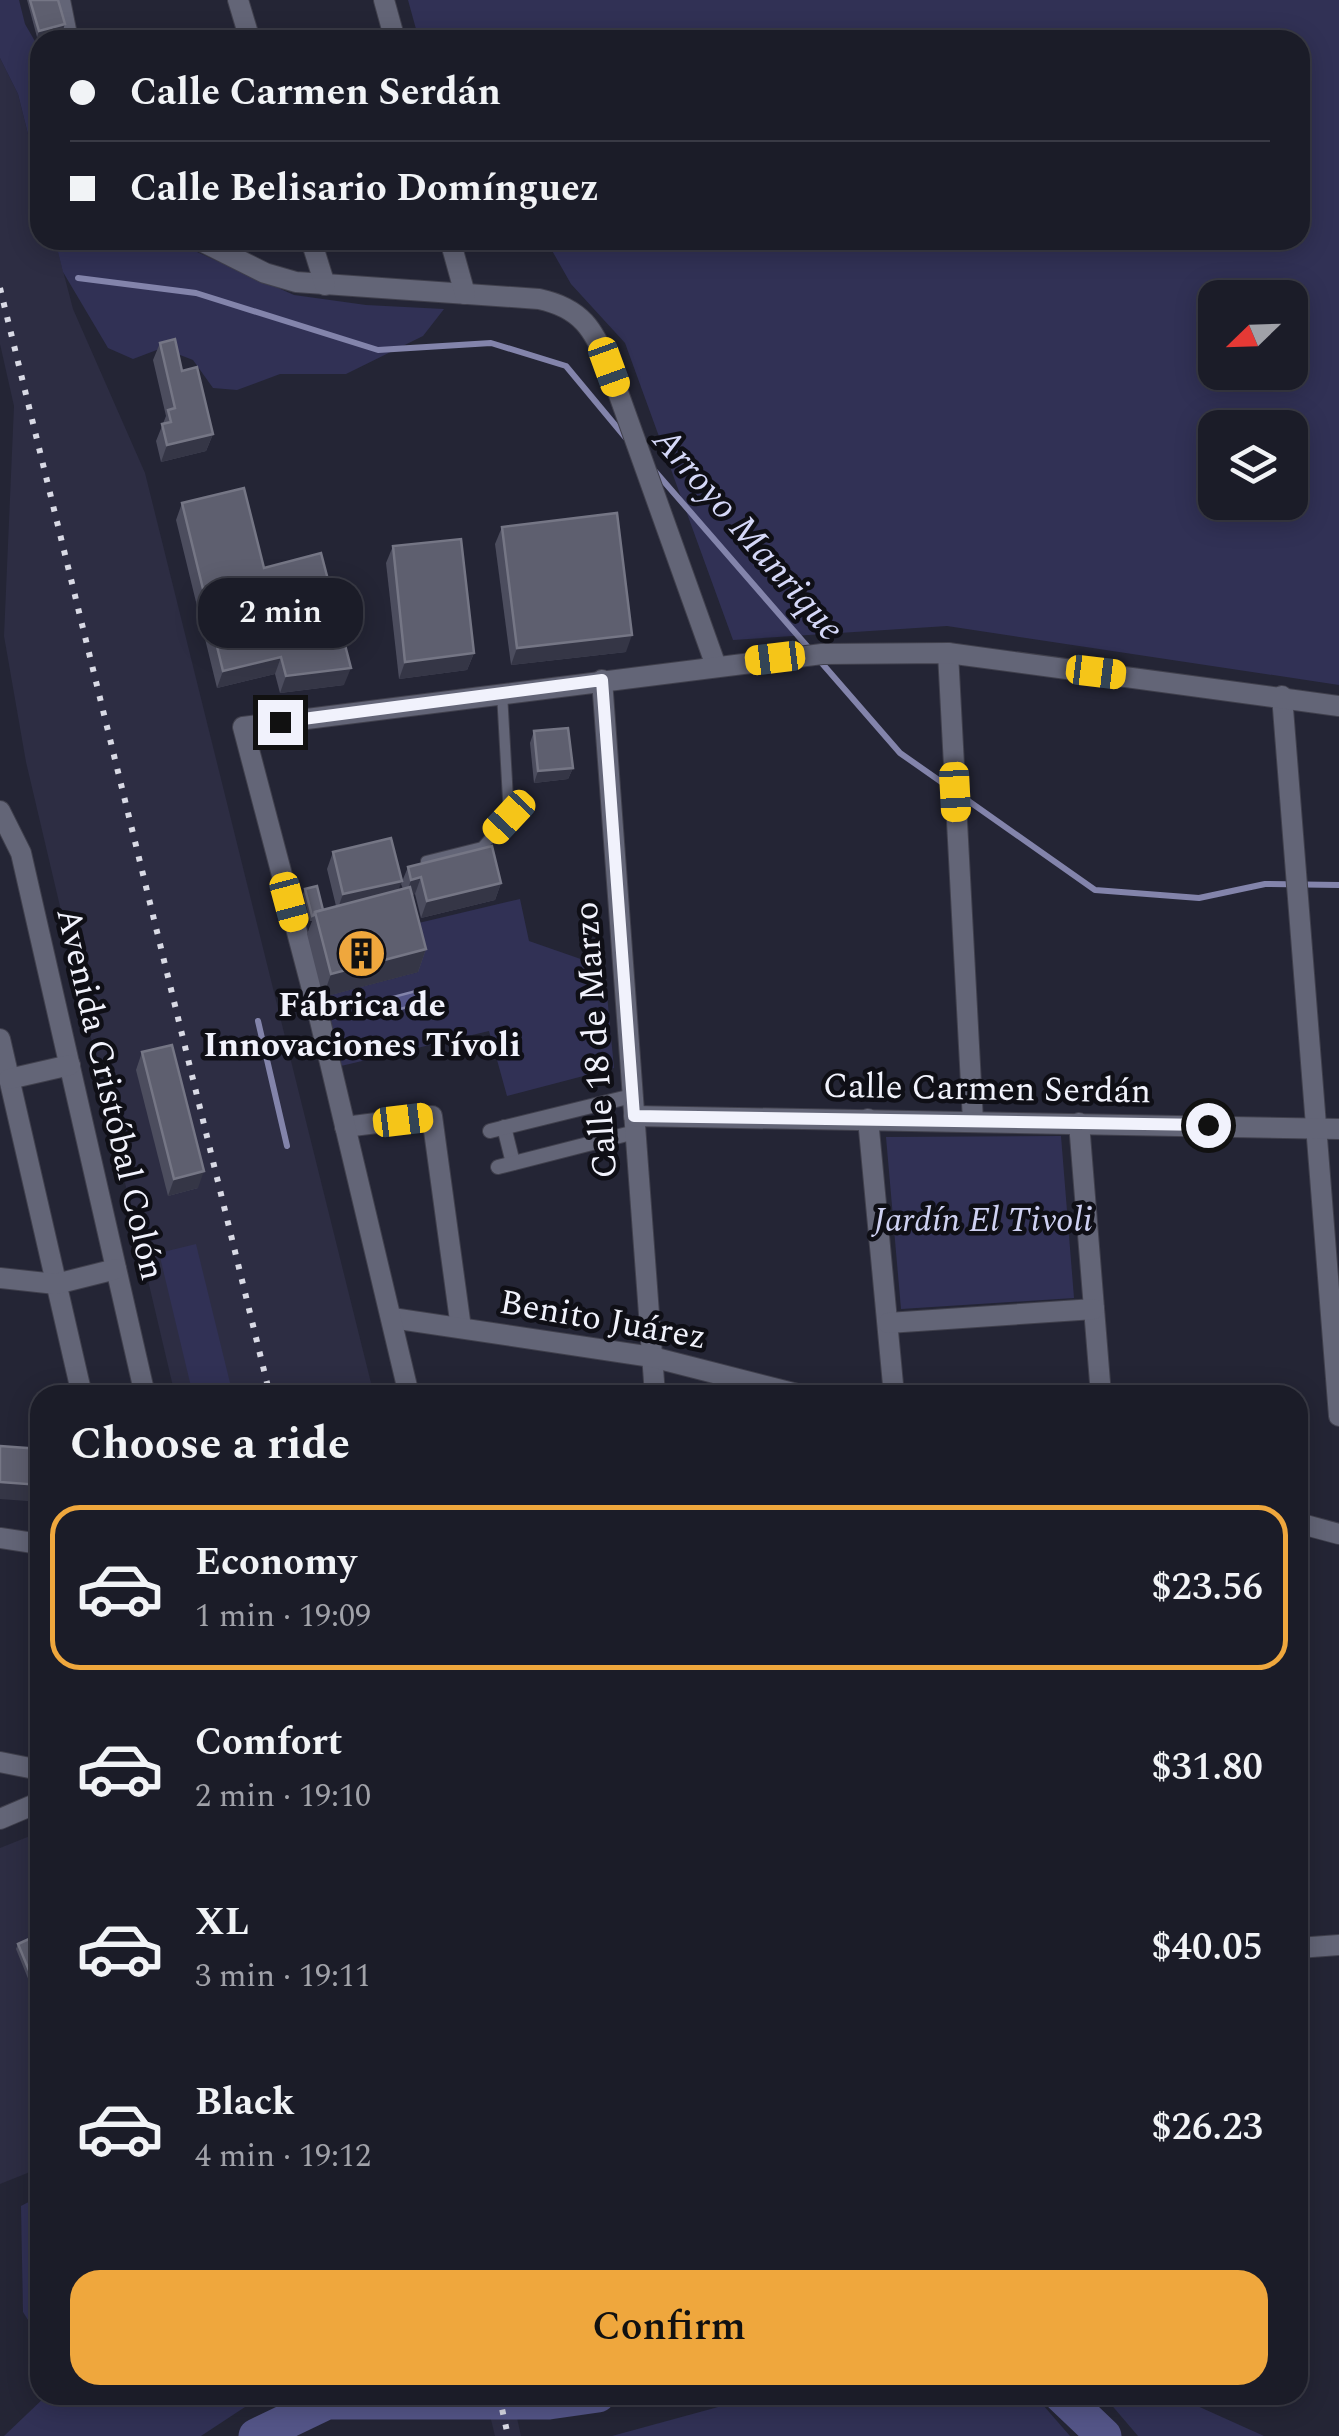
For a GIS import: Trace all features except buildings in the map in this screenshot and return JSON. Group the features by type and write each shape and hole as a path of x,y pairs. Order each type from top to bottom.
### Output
{"street":[{"path":"60,0 66,30"},
{"path":"238,0 247,30"},
{"path":"384,0 392,30"},
{"path":"219,250 266,273 325,286 539,299 573,310 596,336 609,367 716,666"},
{"path":"314,250 325,286"},
{"path":"453,250 465,294"},
{"path":"948,653 973,1121"},
{"path":"407,1385 243,727 813,654 948,653 1339,706"},
{"name":"Calle 18 de Marzo","path":"602,680 654,1385"},
{"path":"1282,696 1339,1416"},
{"name":"Avenida Cristóbal Colón","path":"0,812 22,853 142,1385"},
{"path":"0,858 22,853"},
{"path":"0,1038 80,1385"},
{"path":"9,1079 70,1065"},
{"path":"634,1115 506,1165 497,1129 634,1115"},
{"name":"Calle Carmen Serdán","path":"634,1115 1339,1128"},
{"path":"345,1127 432,1116 461,1328"},
{"path":"868,1120 893,1385"},
{"path":"1078,1123 1100,1385"},
{"path":"0,1278 56,1284 116,1269"},
{"path":"888,1323 1094,1308"},
{"name":"Benito Juárez","path":"392,1318 652,1357 762,1385"},
{"path":"1308,1526 1339,1534"},
{"path":"0,1538 30,1542"},
{"path":"0,1762 30,1768"},
{"path":"0,1818 30,1806"},
{"path":"1308,1947 1339,1945"}],"lane":[{"path":"426,861 482,847 509,817 502,692"}],"shaded area":[{"path":"0,58 18,94 30,142 30,250 58,250 73,309 145,473 372,1385 173,1385 26,762 4,636 14,406 0,344"},
{"path":"30,1836 30,2172 0,2184 0,1848"},
{"path":"487,2405 514,2405 521,2436 495,2436"}],"green space":[{"path":"0,0 19,0 30,33 30,142 18,94 0,58"},
{"path":"408,0 1339,0 1339,685 947,626 733,640 625,343 571,284 552,250 1310,250 1310,30 416,30"},
{"path":"58,250 193,250 294,295 366,305 444,309 423,336 346,374 280,374 237,390 213,388 193,360 162,348 133,359 108,348 63,272"},
{"path":"520,899 529,941 595,964 604,963 614,1068 507,1096 489,1031 341,1066 323,997 418,972 406,926"},
{"name":"Jardín El Tivoli","path":"1061,1136 1074,1298 901,1309 886,1137"},
{"path":"196,1244 231,1385 191,1385 159,1253"},
{"path":"30,2201 30,2323 23,2312 21,2206"},
{"path":"37,2405 248,2405 201,2436 4,2436"},
{"path":"725,2405 1043,2405 1070,2436 612,2436"},
{"path":"1112,2405 1195,2405 1264,2436 1138,2436"}],"water":[{"path":"416,991 419,1004 366,1018 363,1005"}],"waterway":[{"name":"Arroyo Manrique","path":"78,278 196,293 378,350 491,343 566,366 625,437"},
{"name":"Arroyo Manrique","path":"653,469 900,753 950,788"},
{"name":"Arroyo Manrique","path":"960,795 1095,890 1199,898 1265,884 1339,885"},
{"path":"258,1021 287,1146"},
{"path":"256,2436 321,2405"},
{"path":"1071,2405 1104,2436"}],"railway":[{"path":"0,288 268,1385"},
{"path":"501,2405 508,2436"}],"place":[{"name":"Fábrica de Innovaciones Tívoli","path":"362,953"}],"route":[{"path":"280,722 602,680 634,1116 1208,1125"}]}
